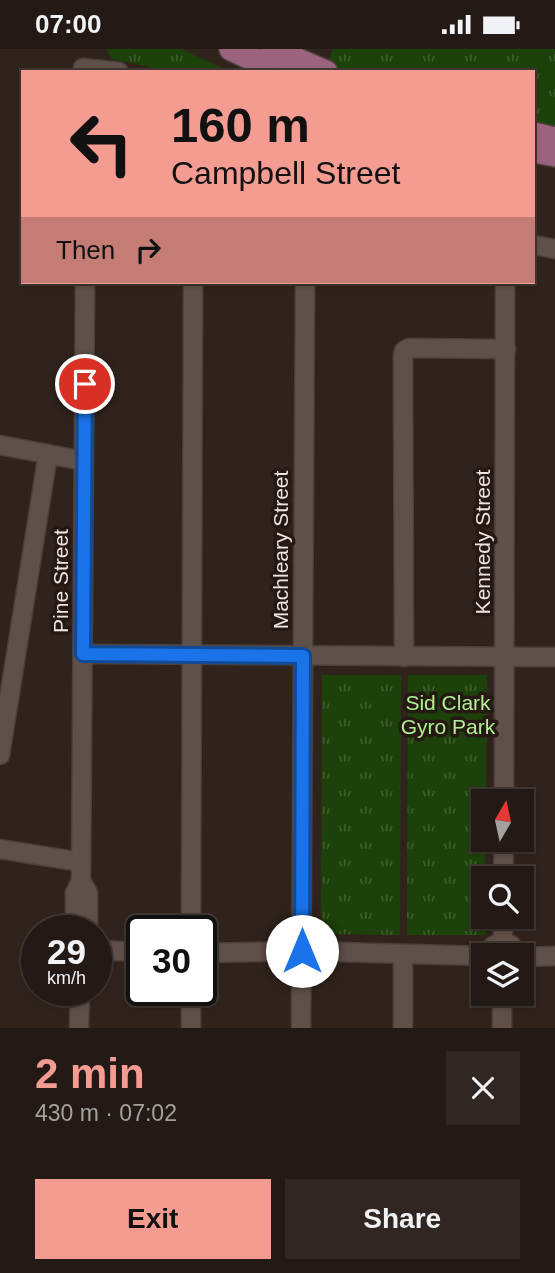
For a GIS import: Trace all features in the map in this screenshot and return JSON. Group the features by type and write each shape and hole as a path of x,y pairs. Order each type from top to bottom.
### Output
{"main road":[{"path":"232,49 277,70"},
{"path":"272,49 312,64"},
{"path":"535,134 555,139"},
{"path":"535,151 555,155"}],"street":[{"path":"83,70 84,49"},
{"path":"535,245 555,249"},
{"name":"Pine Street","path":"75,915 75,893 81,881 85,284"},
{"path":"191,915 193,284"},
{"name":"Machleary Street","path":"301,1028 304,284"},
{"name":"Kennedy Street","path":"504,789 505,284"},
{"path":"404,657 404,351 409,348 506,349"},
{"path":"0,445 84,461"},
{"path":"0,755 48,454"},
{"path":"83,654 555,657"},
{"path":"0,849 81,862"},
{"name":"Pine Street","path":"81,881 88,893 88,915"},
{"path":"503,929 503,942"},
{"path":"217,953 302,951 471,956"},
{"path":"402,954 403,1028"},
{"path":"534,956 555,956"},
{"path":"79,1028 80,1006"},
{"path":"191,1006 191,1028"},
{"path":"502,1006 502,1028"}],"green space":[{"path":"106,49 182,49 226,70 164,70 112,59"},
{"path":"332,49 555,49 555,137 535,133 535,70 340,70 329,65"},
{"name":"Sid Clark Gyro Park","path":"322,675 401,675 400,935 321,934"},
{"name":"Sid Clark Gyro Park","path":"408,675 487,675 486,789 471,789 471,852 486,852 485,866 471,866 471,929 486,929 486,935 407,935"}],"route":[{"path":"85,384 83,654 303,656 302,951"}]}
